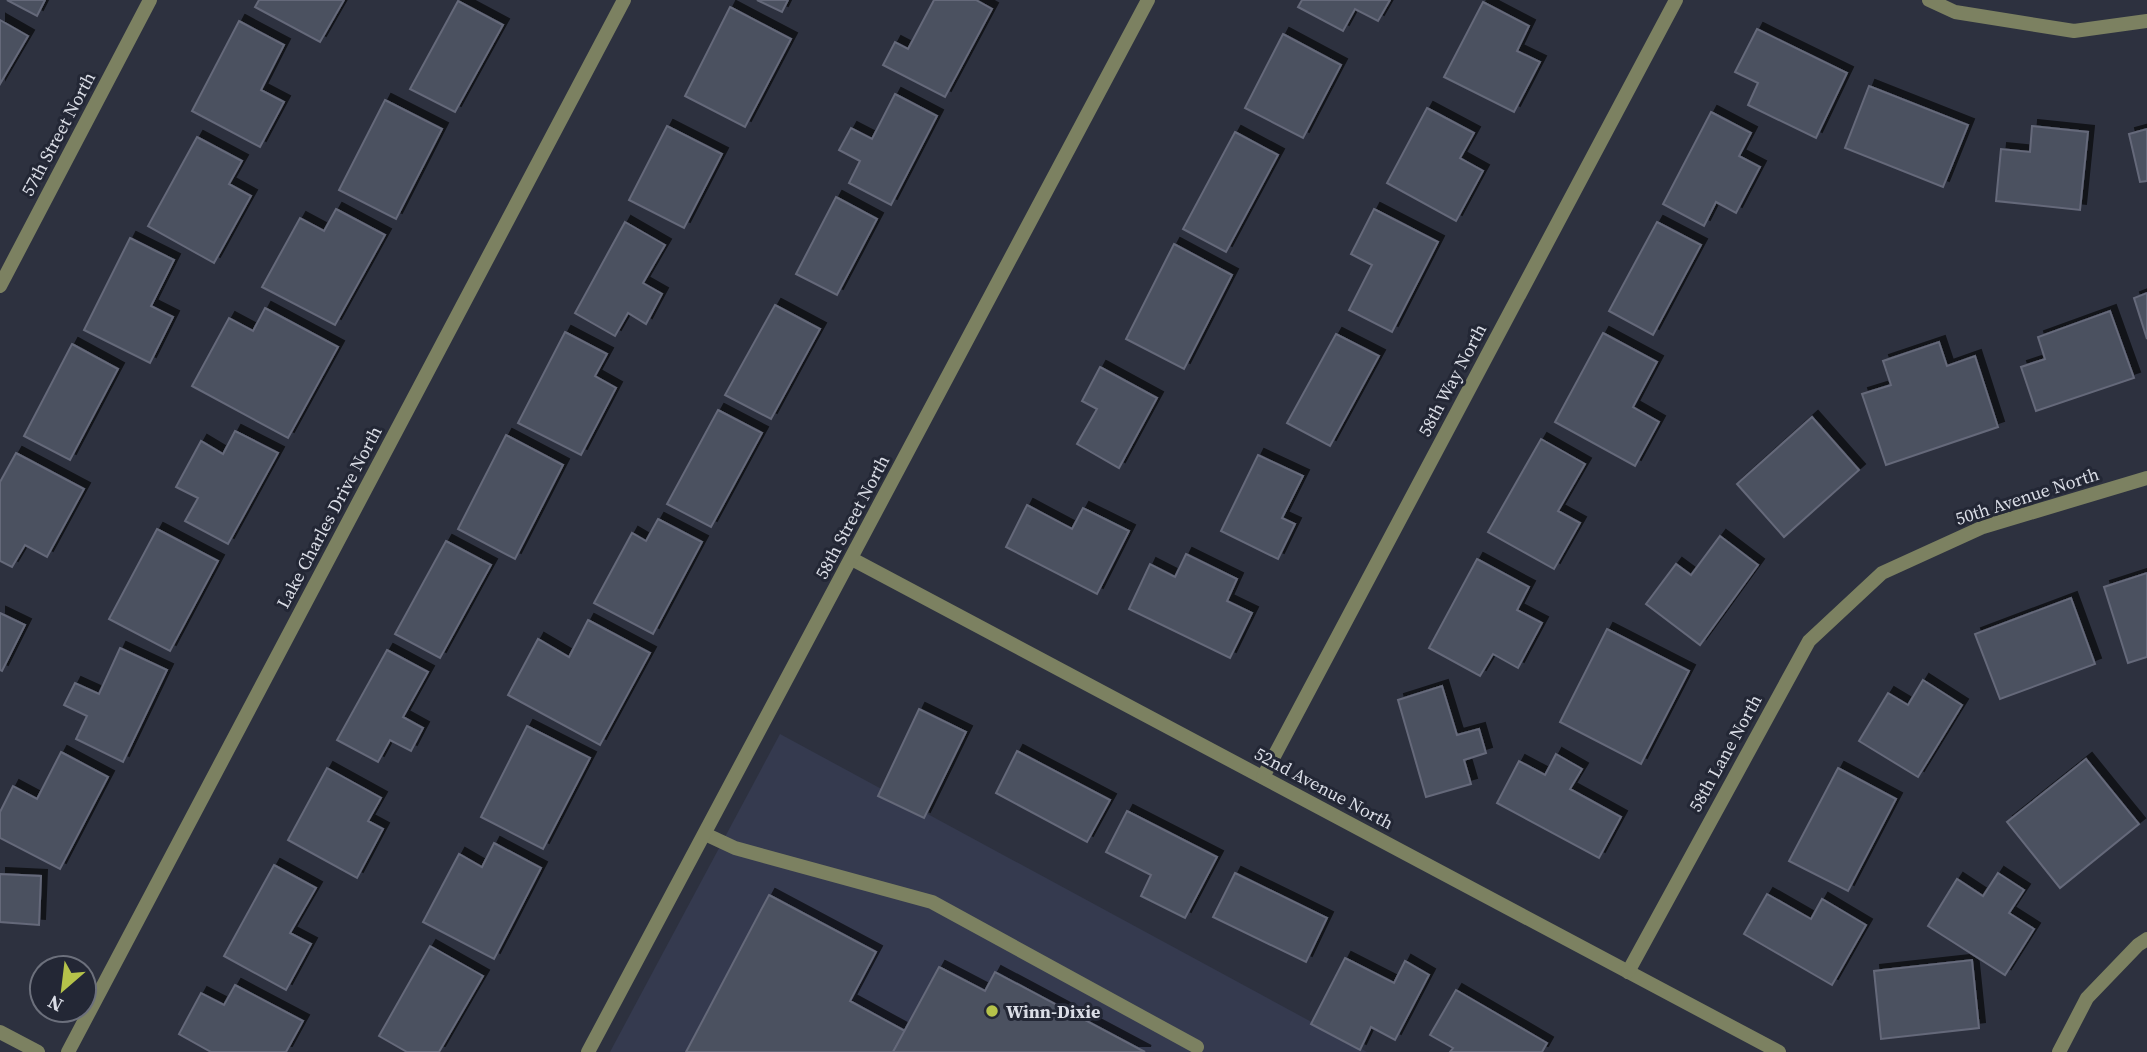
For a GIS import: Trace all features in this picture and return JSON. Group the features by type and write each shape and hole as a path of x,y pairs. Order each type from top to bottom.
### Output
{"street":[{"name":"57th Street North","path":"0,286 150,0"},
{"name":"Lake Charles Drive North","path":"68,1052 624,0"},
{"name":"58th Street North","path":"589,1052 1148,0"},
{"name":"58th Way North","path":"1263,778 1676,0"},
{"path":"1929,0 1955,12 2074,31 2147,21"},
{"name":"50th Avenue North","path":"1882,573 1983,527 2147,478"},
{"name":"52nd Avenue North","path":"852,559 1779,1052"},
{"name":"58th Lane North","path":"1628,972 1808,642 1882,573"},
{"path":"705,834 735,848 932,902 1197,1047"},
{"path":"2059,1052 2087,998 2142,942"},
{"path":"0,1032 38,1052"}],"shaded area":[{"path":"780,734 1367,1052 610,1052"}],"building":[{"path":"7,0 45,0 37,16"},
{"path":"259,0 344,0 320,42 255,7"},
{"path":"757,0 788,0 782,12"},
{"path":"934,0 976,0 992,9 945,97 883,65 895,42 908,49"},
{"path":"1302,0 1390,0 1378,21 1355,9 1343,31 1298,7"},
{"path":"458,1 503,25 455,112 410,89"},
{"path":"1483,2 1529,26 1517,51 1540,62 1514,112 1444,77"},
{"path":"730,7 791,39 745,127 685,96"},
{"path":"0,20 28,36 0,84"},
{"path":"239,21 284,45 261,90 284,102 260,147 192,111"},
{"path":"1757,29 1847,73 1816,138 1748,105 1758,83 1735,72"},
{"path":"1283,34 1341,65 1303,138 1245,108"},
{"path":"1869,86 1968,125 1943,187 1845,148"},
{"path":"895,94 937,116 891,205 849,183 860,161 839,150 851,128 872,139"},
{"path":"385,100 442,129 396,219 339,190"},
{"path":"1427,108 1474,133 1460,158 1483,171 1456,221 1387,183"},
{"path":"1711,112 1751,133 1739,156 1760,167 1736,213 1716,202 1704,226 1663,204"},
{"path":"667,126 722,154 684,228 629,200"},
{"path":"2032,126 2088,132 2080,210 1996,201 2001,149 2030,152"},
{"path":"2147,129 2147,181 2140,182 2129,134"},
{"path":"1235,132 1278,155 1226,252 1183,229"},
{"path":"197,137 242,161 229,184 251,196 214,263 148,226"},
{"path":"836,197 877,219 837,295 796,274"},
{"path":"336,209 385,235 335,325 262,287 300,218 324,231"},
{"path":"1374,209 1438,242 1392,332 1349,310 1372,265 1351,254"},
{"path":"625,222 665,245 643,283 662,294 646,324 628,313 615,336 575,313"},
{"path":"1657,222 1701,245 1653,335 1609,311"},
{"path":"130,238 174,260 151,306 173,317 150,363 84,330"},
{"path":"1174,244 1232,275 1184,369 1126,339"},
{"path":"2147,293 2147,339 2134,298"},
{"path":"775,305 820,329 771,419 725,395"},
{"path":"265,308 338,347 288,438 192,386 229,318 253,331"},
{"path":"2110,311 2134,378 2036,411 2021,367 2045,359 2038,337"},
{"path":"565,332 607,354 595,376 616,388 581,455 518,423"},
{"path":"1603,333 1657,362 1633,407 1659,422 1635,466 1555,422"},
{"path":"1336,334 1379,356 1330,446 1287,423"},
{"path":"1939,342 1947,366 1975,356 1998,427 1886,465 1862,394 1891,385 1883,361"},
{"path":"72,344 118,369 70,460 24,436"},
{"path":"1100,367 1157,398 1119,468 1077,444 1097,409 1082,401"},
{"path":"718,410 762,433 711,527 667,504"},
{"path":"1812,417 1859,470 1784,537 1737,484"},
{"path":"235,431 278,453 228,544 185,521 198,498 176,487 201,441 223,454"},
{"path":"506,435 563,465 515,559 458,529"},
{"path":"1541,439 1585,464 1558,511 1580,523 1554,569 1488,532"},
{"path":"16,453 84,489 47,557 25,545 12,567 0,561 0,482"},
{"path":"1258,455 1303,476 1282,518 1295,524 1278,559 1221,531"},
{"path":"1027,505 1072,529 1083,508 1129,531 1097,594 1006,547"},
{"path":"658,519 702,542 653,634 594,603 632,533 646,541"},
{"path":"157,529 218,561 170,651 109,619"},
{"path":"1720,536 1758,565 1700,645 1646,604 1676,564 1691,575"},
{"path":"446,541 491,565 440,658 395,634"},
{"path":"1186,554 1237,579 1227,601 1252,613 1230,658 1129,609 1150,564 1175,577"},
{"path":"1477,559 1529,587 1517,610 1542,623 1518,668 1493,654 1480,676 1429,648"},
{"path":"2147,573 2147,657 2128,663 2104,587"},
{"path":"2071,598 2095,664 2000,699 1975,634"},
{"path":"0,613 25,625 2,671 0,670"},
{"path":"588,620 650,653 600,745 508,695 538,639 569,657"},
{"path":"1607,629 1689,671 1641,764 1560,722"},
{"path":"120,648 167,670 123,762 76,739 87,716 64,705 75,683 99,694"},
{"path":"387,650 428,672 403,717 423,728 411,751 390,740 378,762 337,740"},
{"path":"1923,680 1962,705 1918,777 1859,741 1888,693 1908,705"},
{"path":"1442,686 1457,735 1479,729 1486,753 1464,760 1471,784 1426,797 1398,700"},
{"path":"919,709 966,732 924,818 878,796"},
{"path":"527,726 590,758 543,849 481,817"},
{"path":"1017,751 1110,800 1087,842 996,793"},
{"path":"61,752 108,777 60,869 0,838 0,812 13,786 37,799"},
{"path":"1556,754 1582,769 1570,789 1621,817 1599,858 1497,803 1519,761 1545,775"},
{"path":"2086,759 2139,824 2060,888 2007,822"},
{"path":"327,768 381,798 368,821 383,829 357,878 288,840"},
{"path":"1838,768 1896,799 1848,891 1789,861"},
{"path":"1127,811 1217,857 1185,918 1141,896 1151,875 1106,852"},
{"path":"494,843 541,868 494,959 423,922 459,854 482,867"},
{"path":"274,865 316,888 290,933 311,944 286,990 224,956"},
{"path":"1235,873 1327,918 1306,962 1213,917"},
{"path":"1998,873 2024,890 2009,913 2034,929 2005,975 1928,926 1957,879 1983,896"},
{"path":"0,874 41,876 39,925 0,922"},
{"path":"1767,894 1811,919 1822,899 1866,925 1832,985 1744,934"},
{"path":"769,895 876,952 850,1001 905,1031 893,1052 686,1052"},
{"path":"430,946 483,976 439,1052 407,1052 379,1036"},
{"path":"1345,958 1394,983 1405,961 1429,975 1395,1040 1371,1027 1360,1050 1311,1024"},
{"path":"1972,960 1979,1028 1881,1039 1874,971"},
{"name":"Winn-Dixie","path":"939,967 985,991 995,972 1145,1052 893,1052"},
{"path":"235,985 303,1021 286,1052 211,1052 179,1034 201,993 224,1005"},
{"path":"1456,990 1547,1043 1542,1052 1450,1052 1453,1048 1430,1035"}],"place":[{"name":"Winn-Dixie","path":"992,1011"}]}
